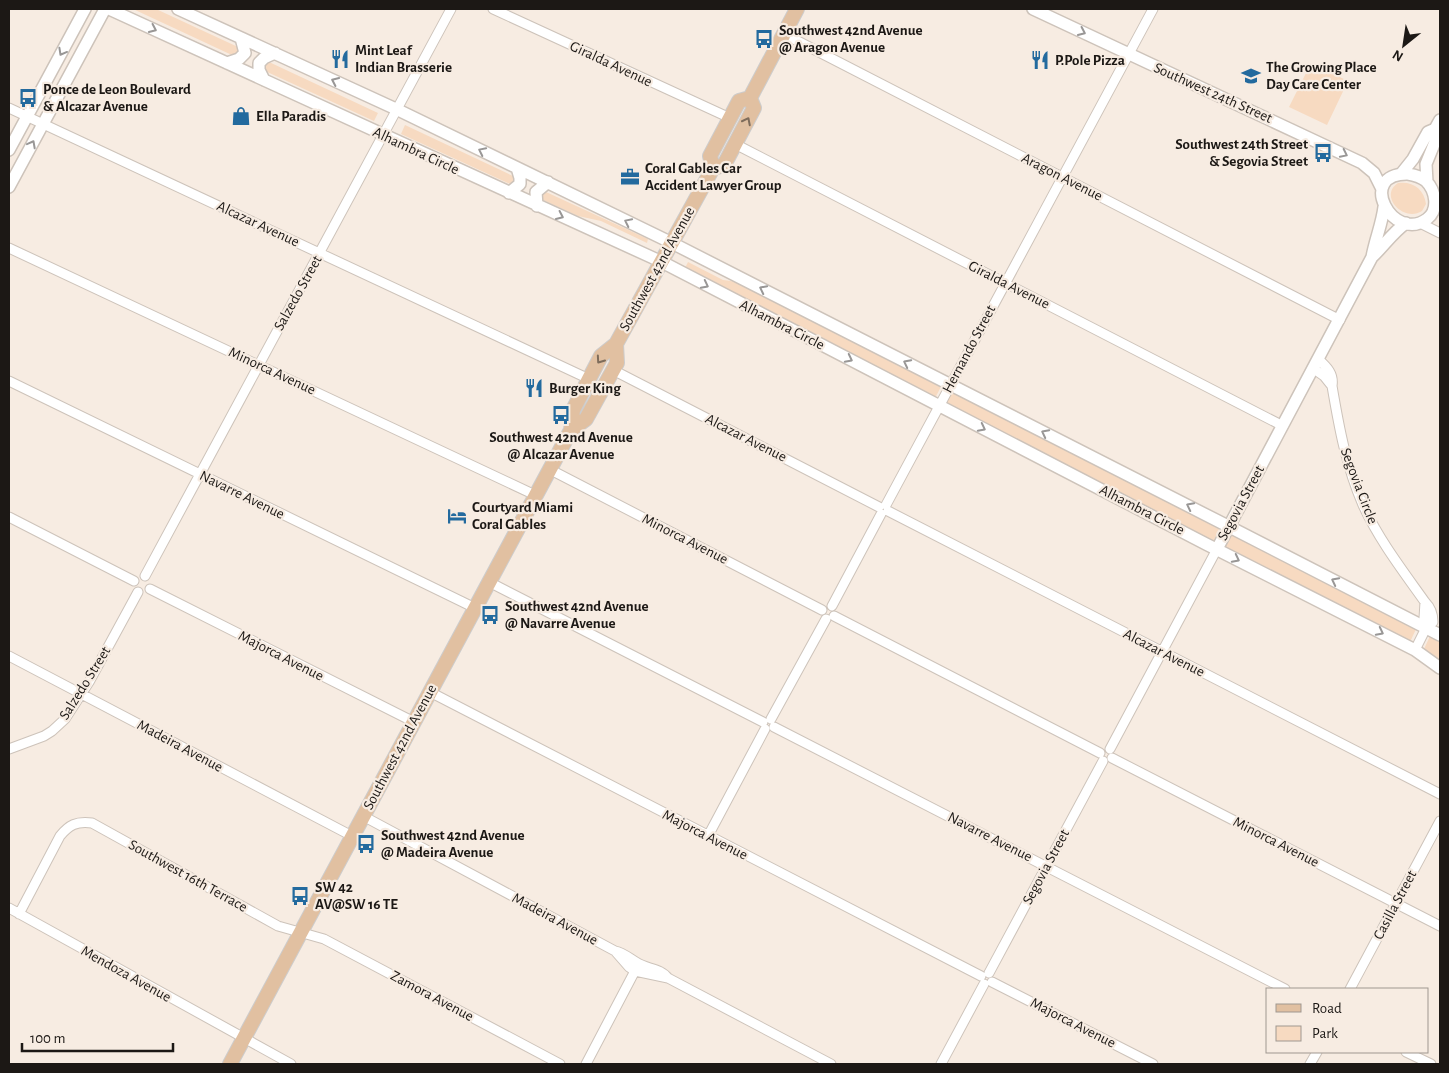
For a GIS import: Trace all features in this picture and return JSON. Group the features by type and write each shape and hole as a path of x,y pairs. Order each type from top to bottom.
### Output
{"main road":[{"name":"Southwest 42nd Avenue","path":"718,166 710,156 739,101 750,98 797,9"},
{"name":"Southwest 42nd Avenue","path":"230,1064 570,430 573,410 601,356 616,344 672,243 718,166 735,144 754,108 750,98"},
{"name":"Southwest 42nd Avenue","path":"570,430 586,419 617,363 616,344"},
{"path":"586,419 582,413 590,396 589,379"}],"street":[{"path":"9,150 85,9"},
{"path":"9,186 107,9"},
{"name":"Alhambra Circle","path":"107,9 662,262 1415,650 1440,668"},
{"name":"Alhambra Circle","path":"178,9 396,109 672,243 1440,636"},
{"name":"Salzedo Street","path":"145,576 450,9"},
{"name":"Giralda Avenue","path":"493,9 730,118"},
{"name":"Southwest 24th Street","path":"1033,9 1362,163 1374,173 1382,189"},
{"name":"Hernando Street","path":"832,606 1153,9"},
{"name":"Aragon Avenue","path":"784,34 1340,320"},
{"path":"227,63 239,59 245,53 240,38"},
{"path":"264,80 259,70 259,63 264,58 275,53"},
{"name":"Alcazar Avenue","path":"9,108 589,379"},
{"path":"1401,174 1413,159 1428,132 1438,124"},
{"path":"1427,182 1415,176 1401,174 1390,178 1382,189 1384,207 1396,219 1406,223 1440,217 1436,199 1427,182 1426,164 1437,137 1438,124"},
{"name":"Giralda Avenue","path":"735,144 1283,426"},
{"path":"508,193 520,184 517,168"},
{"path":"537,206 536,192 548,182"},
{"path":"1424,221 1434,210 1436,199"},
{"name":"Segovia Street","path":"941,1064 1340,320 1372,257 1384,207"},
{"path":"1424,221 1440,233"},
{"name":"Segovia Street","path":"1372,257 1395,231 1406,223"},
{"name":"Minorca Avenue","path":"9,248 535,495"},
{"name":"Segovia Circle","path":"1317,364 1332,386 1343,446 1363,505 1387,547 1425,602 1430,606 1433,622 1426,628 1415,650"},
{"name":"Alcazar Avenue","path":"613,370 1440,794"},
{"name":"Navarre Avenue","path":"9,381 475,608"},
{"name":"Minorca Avenue","path":"549,469 822,610"},
{"path":"9,517 134,581"},
{"path":"139,576 145,576 149,580 150,589 146,592 138,592 134,589 134,581 139,576"},
{"name":"Navarre Avenue","path":"489,582 1283,988"},
{"name":"Majorca Avenue","path":"150,589 414,722"},
{"name":"Salzedo Street","path":"9,750 52,731 65,719 138,592"},
{"path":"708,836 768,724 835,611 832,606 826,606 822,610 822,616 830,618"},
{"name":"Minorca Avenue","path":"830,618 1106,755 1440,926"},
{"name":"Madeira Avenue","path":"9,656 352,836"},
{"name":"Majorca Avenue","path":"430,692 1153,1064"},
{"name":"Madeira Avenue","path":"363,816 615,951 617,955 637,968"},
{"name":"Casilla Street","path":"1351,988 1440,821"},
{"name":"Southwest 16th Terrace","path":"19,914 55,845 65,830 74,823 86,822 97,825 278,926 301,932"},
{"name":"Mendoza Avenue","path":"9,908 290,1064"},
{"name":"Zamora Avenue","path":"301,932 324,939 560,1064"},
{"path":"586,1064 637,968 668,978 831,1064"},
{"path":"1310,1064 1316,1053"},
{"path":"1408,1053 1431,1064"}],"green space":[{"path":"133,9 156,9 238,47 239,53 234,56"},
{"path":"269,62 378,113 374,121 265,71 264,65"},
{"path":"1311,63 1348,81 1327,125 1289,107"},
{"path":"405,125 513,176 515,181 510,184 401,134"},
{"path":"1398,183 1408,183 1420,190 1426,204 1422,211 1408,214 1396,206 1392,201 1391,195 1393,188"},
{"path":"543,192 648,239 647,243 601,221 578,216 543,200 541,197"},
{"path":"688,262 723,280 738,282 942,385 935,398 684,270"},
{"path":"951,391 1220,527 1213,542 946,404"},
{"path":"1232,533 1417,627 1410,642 1225,548"},
{"path":"1431,634 1440,641 1440,662 1424,649"}],"place":[{"name":"Southwest 42nd Avenue @ Aragon Avenue","path":"764,39"},
{"name":"Mint Leaf Indian Brasserie","path":"340,59"},
{"name":"P.Pole Pizza","path":"1040,60"},
{"name":"The Growing Place Day Care Center","path":"1251,76"},
{"name":"Ponce de Leon Boulevard & Alcazar Avenue","path":"28,98"},
{"name":"Ella Paradis","path":"241,116"},
{"name":"Southwest 24th Street & Segovia Street","path":"1323,153"},
{"name":"Coral Gables Car Accident Lawyer Group","path":"630,177"},
{"name":"Burger King","path":"534,388"},
{"name":"Southwest 42nd Avenue @ Alcazar Avenue","path":"561,415"},
{"name":"Courtyard Miami Coral Gables","path":"457,516"},
{"name":"Southwest 42nd Avenue @ Navarre Avenue","path":"490,615"},
{"name":"Southwest 42nd Avenue @ Madeira Avenue","path":"366,844"},
{"name":"SW 42 AV@SW 16 TE","path":"300,896"}]}
